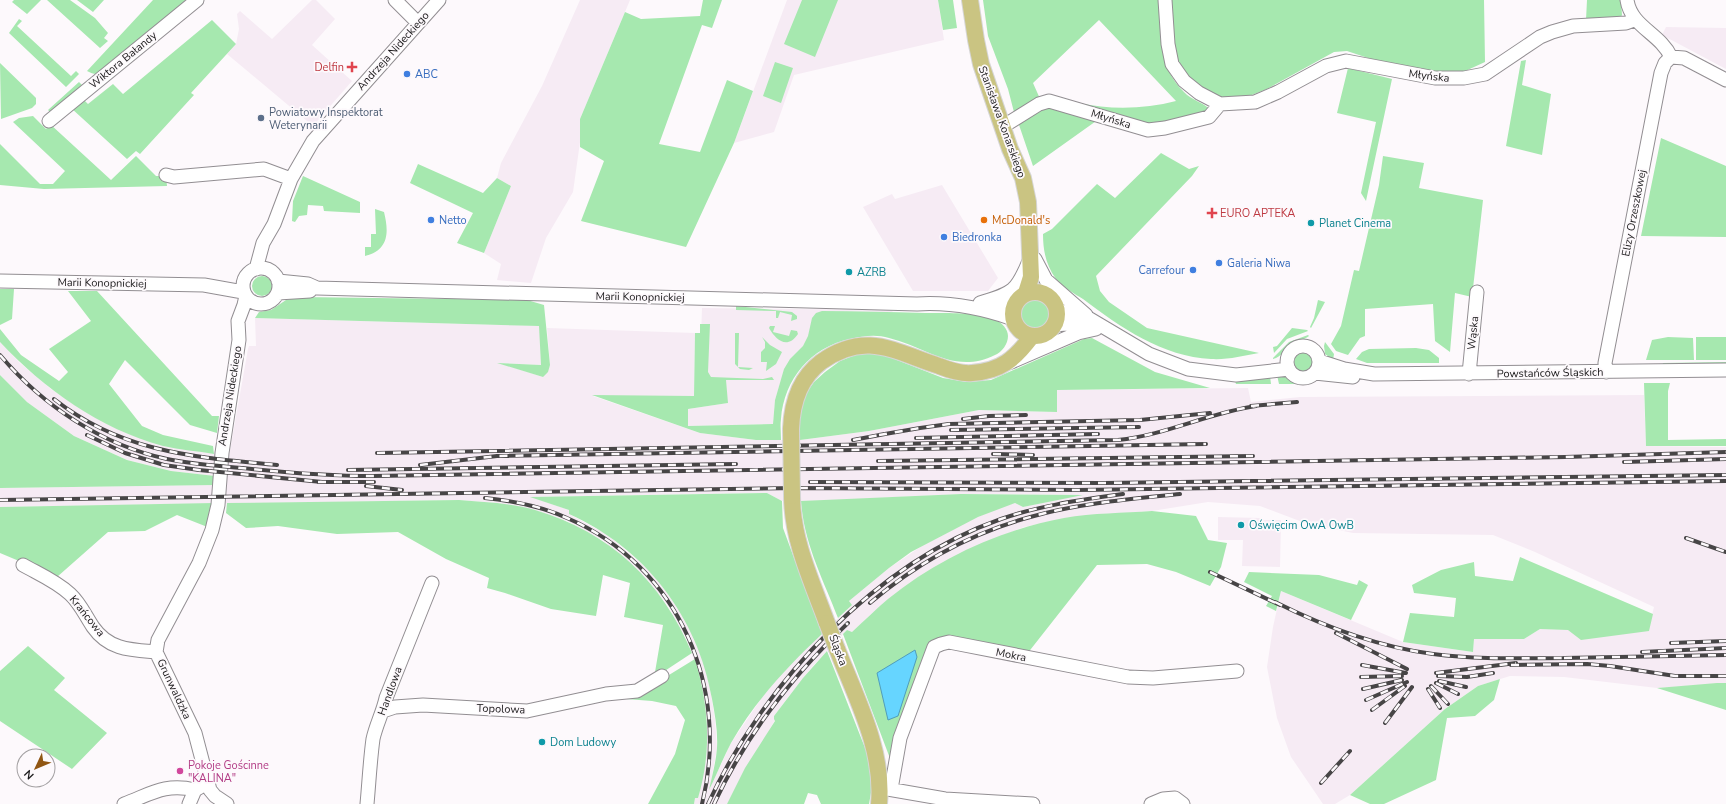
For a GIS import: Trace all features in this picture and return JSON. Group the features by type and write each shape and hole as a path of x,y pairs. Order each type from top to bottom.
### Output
{"main road":[{"name":"Stanisława Konarskiego","path":"970,0 981,64 1002,127 1023,178 1030,211 1032,254 1031,277 1034,293"},
{"path":"988,370 1007,355 1014,346 1019,322 1021,296 1034,293 1049,297 1054,303 1055,318 1045,334 1019,322"},
{"path":"988,370 1005,364 1021,350 1019,322"},
{"name":"Śląska","path":"883,794 878,762 872,741 797,540 792,514 791,429 793,404 805,379 817,366 842,350 859,346 874,346 903,352 951,370 971,373 988,370"}],"street":[{"name":"Wiktora Bałandy","path":"49,121 197,0"},
{"path":"395,0 418,23"},
{"name":"Andrzeja Nideckiego","path":"262,269 263,243 274,224 291,178 302,157 318,135 439,0"},
{"name":"Młyńska","path":"1165,0 1168,44 1172,64 1184,81 1198,93 1220,104 1255,102 1278,92 1326,66 1346,61 1435,78 1464,78 1485,74 1540,37 1552,32 1566,27 1626,23 1634,20"},
{"path":"1627,0 1628,8 1634,20 1660,40 1666,47 1671,57 1684,58 1726,80"},
{"name":"Elizy Orzeszkowej","path":"1606,372 1605,363 1662,73 1665,63 1671,57"},
{"name":"Młyńska","path":"1002,127 1039,104 1049,101 1148,130 1165,128 1209,117 1220,104"},
{"path":"166,175 174,177 264,169 291,178"},
{"path":"980,303 1003,296 1012,291 1022,279 1032,254"},
{"path":"1032,254 1046,280 1093,324 1161,360 1188,369 1220,373 1288,365"},
{"path":"262,269 276,276 278,287 273,300 268,303 258,304 252,303 244,289 247,275 262,269"},
{"name":"Marii Konopnickiej","path":"0,281 204,285 244,289"},
{"name":"Marii Konopnickiej","path":"278,287 309,291 317,288 917,304 938,303 962,305 980,303 1019,322"},
{"name":"Andrzeja Nideckiego","path":"218,505 222,453 239,340 238,321 244,305 244,289"},
{"name":"Wąska","path":"1469,374 1477,292"},
{"name":"Andrzeja Nideckiego","path":"239,340 251,311 258,304"},
{"name":"Marii Konopnickiej","path":"962,305 1019,322"},
{"path":"1055,318 1078,323 1093,324"},
{"path":"1005,364 1078,333 1093,324"},
{"path":"1301,346 1312,349 1318,356 1317,367 1308,377 1299,377 1292,373 1288,365 1292,351 1301,346"},
{"name":"Powstańców Śląskich","path":"1317,367 1344,369 1374,374 1726,370"},
{"name":"Grunwaldzka","path":"218,505 212,530 199,563 158,640 156,652 195,733 210,790 215,796 227,804"},
{"name":"Krańcowa","path":"23,565 60,586 71,595 81,606 94,628 107,640 123,649 156,652"},
{"name":"Handlowa","path":"366,804 373,739 376,727 432,583"},
{"name":"Mokra","path":"883,794 900,738 934,647 941,644 949,642 1128,677 1153,678 1237,671"},
{"name":"Topolowa","path":"383,711 395,707 423,705 527,712 606,694 637,691 662,676"},
{"path":"189,804 195,790 207,782"},
{"path":"124,804 165,788 181,787 195,790"},
{"path":"883,794 1033,804"},
{"path":"1151,804 1162,799 1175,798 1183,804"}],"shaded area":[{"path":"312,0 316,0 335,19 312,45 352,81 313,126 227,54 236,44 239,29 237,14 240,11 272,39"},
{"path":"580,0 630,0 580,119 581,135 573,192 546,238 531,283 497,280 501,264 484,253 511,186 497,178 501,163 542,86"},
{"path":"787,0 938,0 944,40 794,75 774,132 734,143"},
{"path":"1666,27 1726,28 1726,69 1662,35"},
{"name":"Biedronka","path":"942,185 998,278 988,291 913,291 863,207 892,194 895,199"},
{"path":"702,308 891,310 893,312 833,332 781,380 775,400 773,424 688,426 688,409 728,403 699,394"},
{"path":"255,318 540,326 541,365 499,363 543,377 550,365 547,328 695,333 694,396 593,396 700,433 756,440 800,440 869,431 979,410 1057,412 1057,390 1248,388 1251,402 1300,397 1644,395 1646,446 1726,447 1726,683 1657,688 1564,677 1510,676 1478,686 1445,709 1350,795 1335,804 1323,804 1291,757 1277,718 1267,667 1273,627 1281,591 1403,642 1473,652 1474,639 1524,639 1540,629 1648,631 1654,607 1535,552 1493,535 1353,533 1305,523 1260,506 1208,502 1152,511 1066,518 1024,527 971,548 880,606 852,632 847,630 812,667 774,716 775,720 727,804 694,804 695,798 698,798 700,677 687,640 669,607 646,578 633,565 602,540 567,521 534,510 497,503 459,500 0,507 0,488 215,485 214,476 171,471 127,460 74,436 27,402 0,375 0,342 20,363 51,389 81,409 124,432 164,446 229,456 248,349 249,346 256,346","holes":["767,493 782,501 819,501 961,494 1079,495 1023,507 1015,503 998,508 969,521 922,546 889,568 849,601 852,605 794,660 767,690 731,743 710,788 717,748 715,719 706,670 687,623 659,582 644,566 608,535 569,514 569,510 532,497"]},
{"path":"1218,517 1281,520 1280,567 1242,566 1243,540 1218,540"}],"green space":[{"path":"14,0 41,0 27,14 12,2"},
{"path":"47,0 70,0 95,18 108,33 104,38 108,41 100,48"},
{"path":"77,0 104,0 93,12"},
{"path":"153,0 192,0 129,51 125,50 103,68 105,70 96,74 87,71"},
{"path":"703,0 722,0 712,28 702,25 659,144 700,152 727,80 753,91 734,143 686,247 581,221 604,161 580,147 580,119 625,12 641,19 700,16"},
{"path":"802,0 838,0 815,57 784,44"},
{"path":"938,0 953,0 957,28 943,30"},
{"path":"983,0 1159,0 1162,49 1169,71 1175,82 1187,95 1209,109 1206,114 1153,125 1079,103 1103,107 1128,108 1152,106 1176,101 1099,20 1033,83 1041,101 1015,116 1008,89 988,36"},
{"path":"1170,0 1484,0 1485,62 1461,73 1435,74 1392,66 1347,51 1334,52 1267,89 1244,98 1224,99 1206,92 1190,79 1178,60 1172,41"},
{"path":"1587,0 1621,0 1622,15 1620,18 1586,20"},
{"path":"19,19 22,21 17,26 71,76 76,71 79,74 66,87 9,33"},
{"path":"212,20 236,44 191,93 194,95 140,154 136,151 127,159 71,108 82,98 88,104 113,84 123,94"},
{"path":"1526,60 1522,85 1551,94 1542,155 1506,146 1521,61"},
{"path":"775,62 793,68 781,103 763,96"},
{"path":"0,63 36,98 36,104 32,108 1,119"},
{"path":"1348,68 1392,79 1366,201 1361,193 1376,122 1337,113"},
{"path":"79,82 83,86 52,114 48,110"},
{"path":"1053,105 1099,119 1033,166 1018,122 1041,107"},
{"path":"33,116 46,129 50,124 111,180 136,156 156,176 166,176 167,186 44,189 0,185 0,144 40,184 53,184 65,171 13,122 19,118"},
{"path":"1661,138 1726,166 1726,237 1641,236"},
{"path":"1161,153 1189,169 1199,166 1192,176 1096,276 1100,291 1109,302 1147,328 1259,353 1229,358 1211,359 1193,357 1159,347 1127,330 1065,288 1056,279 1047,263 1044,252 1043,234 1052,229 1097,184 1115,198"},
{"path":"1383,156 1424,163 1419,188 1483,200 1472,297 1455,293 1450,352 1435,341 1433,304 1365,309 1365,336 1360,338 1348,355 1336,351 1331,344 1341,326 1354,270 1359,271 1379,185"},
{"path":"418,164 483,193 497,178 511,186 484,253 457,243 473,213 410,183"},
{"path":"303,176 360,202 360,213 324,211 323,206 308,205 307,215 299,216 295,222 292,221 293,201"},
{"path":"375,209 384,212 387,233 383,245 373,253 365,256 365,247 371,247 371,234 376,234"},
{"path":"258,276 266,276 272,282 272,290 266,296 258,296 252,290 252,282"},
{"path":"0,289 14,289 12,319 0,325"},
{"path":"68,291 97,291 212,416 219,416 217,433 190,425 125,360 109,384 142,426 163,435 213,446 214,454 163,446 140,439 95,418 54,391 35,376 0,342 0,329 21,355 59,381 68,372 49,349 91,321"},
{"path":"300,297 527,300 544,305 550,365 548,372 543,377 497,363 541,365 539,326 255,318 259,312 271,310 286,300"},
{"path":"1034,299 1045,303 1049,314 1045,325 1034,329 1023,325 1019,314 1023,303"},
{"path":"1318,300 1325,302 1311,328 1310,327 1314,318"},
{"path":"736,306 792,312 797,316 797,319 791,321 792,315 780,312 778,318 776,318 776,311 736,310"},
{"path":"822,311 971,314 989,317 996,320 1004,326 1007,331 1008,339 998,354 980,360 967,362 954,361 903,342 879,336 860,337 836,343 823,349 812,357 794,378 783,404 781,440 756,440 700,433 592,395 694,396 695,333 700,333 700,324 710,324 708,372 711,377 763,379 772,377 774,380 726,380 728,403 688,409 688,426 773,424 775,400 784,369 790,359 803,346 808,336 812,318 816,313"},
{"path":"770,326 775,326 773,332 789,336 791,330 797,331 798,334 790,342 782,342 769,328"},
{"path":"1292,328 1308,331 1287,339 1274,353 1273,347 1277,346"},
{"path":"735,333 739,333 738,367 735,364"},
{"path":"1308,335 1309,336 1307,338 1291,344 1279,357 1273,359 1289,342"},
{"path":"762,337 770,345 782,352 776,364 766,371 767,362 761,362 761,352 765,348 765,342"},
{"path":"1668,337 1693,338 1694,360 1646,360 1652,340"},
{"path":"1696,337 1726,337 1726,360 1696,360"},
{"path":"1092,338 1155,372 1210,388 1057,390 1057,412 979,410 869,431 800,440 800,414 805,395 814,382 825,372 840,361 858,354 879,353 943,378 967,382 991,380 1084,339"},
{"path":"1325,342 1334,354 1333,360 1325,354"},
{"path":"1416,348 1429,350 1439,358 1439,363 1367,363 1356,359 1362,352 1369,349"},
{"path":"1304,352 1311,355 1314,362 1311,369 1304,372 1297,369 1294,362 1297,355"},
{"path":"1726,362 1726,365 1663,366 1663,363"},
{"path":"738,367 753,368 749,370 740,369"},
{"path":"0,375 27,402 74,436 127,460 171,471 215,476 216,485 0,488"},
{"path":"1277,375 1282,375 1296,384 1279,384"},
{"path":"1270,376 1271,384 1236,384 1235,381"},
{"path":"1644,383 1670,383 1668,391 1668,440 1726,439 1726,446 1646,446"},
{"path":"767,493 782,501 783,528 822,634 772,685 750,713 725,754 709,790 717,748 717,730 714,711 705,669 694,640 681,613 664,588 644,566 621,546 596,528 569,514 569,510 530,497"},
{"path":"961,494 1083,495 1023,507 1015,503 978,517 911,552 849,601 852,605 838,618 810,547 801,501"},
{"path":"459,500 507,504 535,510 562,520 587,532 610,546 649,582 665,603 680,627 692,653 654,678 663,625 624,617 630,583 603,575 596,616 551,609 487,588 489,578 446,559 398,532 337,534 278,526 246,528 226,513 227,503"},
{"path":"214,503 210,528 177,515 145,531 108,532 57,577 0,553 0,507"},
{"path":"1152,511 1196,516 1208,540 1227,543 1221,567 1210,586 1176,572 1147,564 1097,565 1027,654 955,638 927,651 896,729 891,761 843,634 847,630 852,632 888,599 928,571 971,548 994,538 1040,523 1075,516"},
{"path":"1520,557 1653,614 1649,631 1581,640 1568,630 1540,629 1524,639 1474,639 1473,652 1403,642 1410,613 1454,617 1456,598 1414,593 1412,585 1441,570 1474,562 1475,576 1513,581"},
{"path":"1249,572 1319,575 1357,585 1359,580 1368,585 1351,620 1281,591 1276,611 1266,606 1272,596 1244,582"},
{"path":"28,646 65,678 54,690 107,733 72,769 56,758 56,748 40,748 0,721 0,671"},
{"path":"827,651 867,753 872,787 869,804 821,804 817,795 808,793 804,804 727,804 745,768 775,721 774,716 803,678"},
{"path":"695,659 706,711 707,728 705,763 698,798 695,798 694,804 648,804 675,754 685,720 676,706 652,701 613,698 638,694"},
{"path":"1500,679 1494,700 1475,716 1447,718 1436,780 1384,804 1370,804 1350,795 1445,709 1478,686"},
{"path":"1717,683 1726,683 1726,710 1657,688"}],"water":[{"path":"915,650 917,657 898,716 888,720 877,673"}],"railway":[{"path":"0,355 35,391 75,421 120,444 143,453 178,461 210,465 312,474 373,476 1565,457 1726,452"},
{"path":"54,399 80,417 106,431 133,442 188,455 277,465"},
{"path":"1251,406 1297,402"},
{"path":"377,453 1118,440 1153,434 1238,409 1256,406"},
{"path":"879,435 949,424 1140,420 1210,413"},
{"path":"963,419 989,416 1026,415"},
{"path":"951,430 1139,427"},
{"path":"853,440 885,434"},
{"path":"916,438 1098,434"},
{"path":"87,435 125,453 164,465 199,470 322,482"},
{"path":"420,465 497,456 1206,444"},
{"path":"993,454 1033,455"},
{"path":"878,461 1253,456"},
{"path":"1624,462 1726,459"},
{"path":"348,470 736,464"},
{"path":"810,482 1104,483 1726,475"},
{"path":"0,500 798,488 1077,490 1726,481"},
{"path":"318,482 374,482"},
{"path":"366,486 402,490"},
{"path":"708,804 731,759 759,715 792,673 828,633 867,597 910,565 954,539 1001,519 1031,510 1123,494"},
{"path":"870,603 907,574 947,550 1011,523 1070,508 1180,494"},
{"path":"485,498 517,502 547,510 567,518 606,539 639,567 667,599 687,636 702,675 709,717 709,760 702,804"},
{"path":"1686,538 1726,552"},
{"path":"1210,572 1280,605"},
{"path":"1275,602 1313,620 1352,635 1413,651 1467,657 1570,658"},
{"path":"714,804 741,754 772,707 808,664 848,623"},
{"path":"1336,633 1407,669"},
{"path":"1671,643 1726,641"},
{"path":"1642,652 1726,648"},
{"path":"1564,658 1726,655"},
{"path":"1436,673 1516,663"},
{"path":"1511,665 1587,664 1675,676 1726,676"},
{"path":"1362,665 1406,673"},
{"path":"1438,676 1467,677 1493,673"},
{"path":"1361,677 1402,676"},
{"path":"1363,689 1402,680"},
{"path":"1439,681 1466,687"},
{"path":"1366,700 1407,682"},
{"path":"1436,683 1458,694"},
{"path":"1372,710 1405,686"},
{"path":"1431,686 1448,704"},
{"path":"1385,723 1412,687"},
{"path":"1428,689 1440,708"},
{"path":"1321,783 1350,751"}],"place":[{"name":"Delfin","path":"352,67"},
{"name":"ABC","path":"407,74"},
{"name":"Powiatowy Inspektorat Weterynarii","path":"261,118"},
{"name":"EURO APTEKA","path":"1212,213"},
{"name":"Netto","path":"431,220"},
{"name":"McDonald's","path":"984,220"},
{"name":"Planet Cinema","path":"1311,223"},
{"name":"Biedronka","path":"944,237"},
{"name":"Galeria Niwa","path":"1219,263"},
{"name":"Carrefour","path":"1193,270"},
{"name":"AZRB","path":"849,272"},
{"name":"Oświęcim OwA OwB","path":"1241,525"},
{"name":"Dom Ludowy","path":"542,742"},
{"name":"Pokoje Gościnne \"KALINA\"","path":"180,771"}]}
